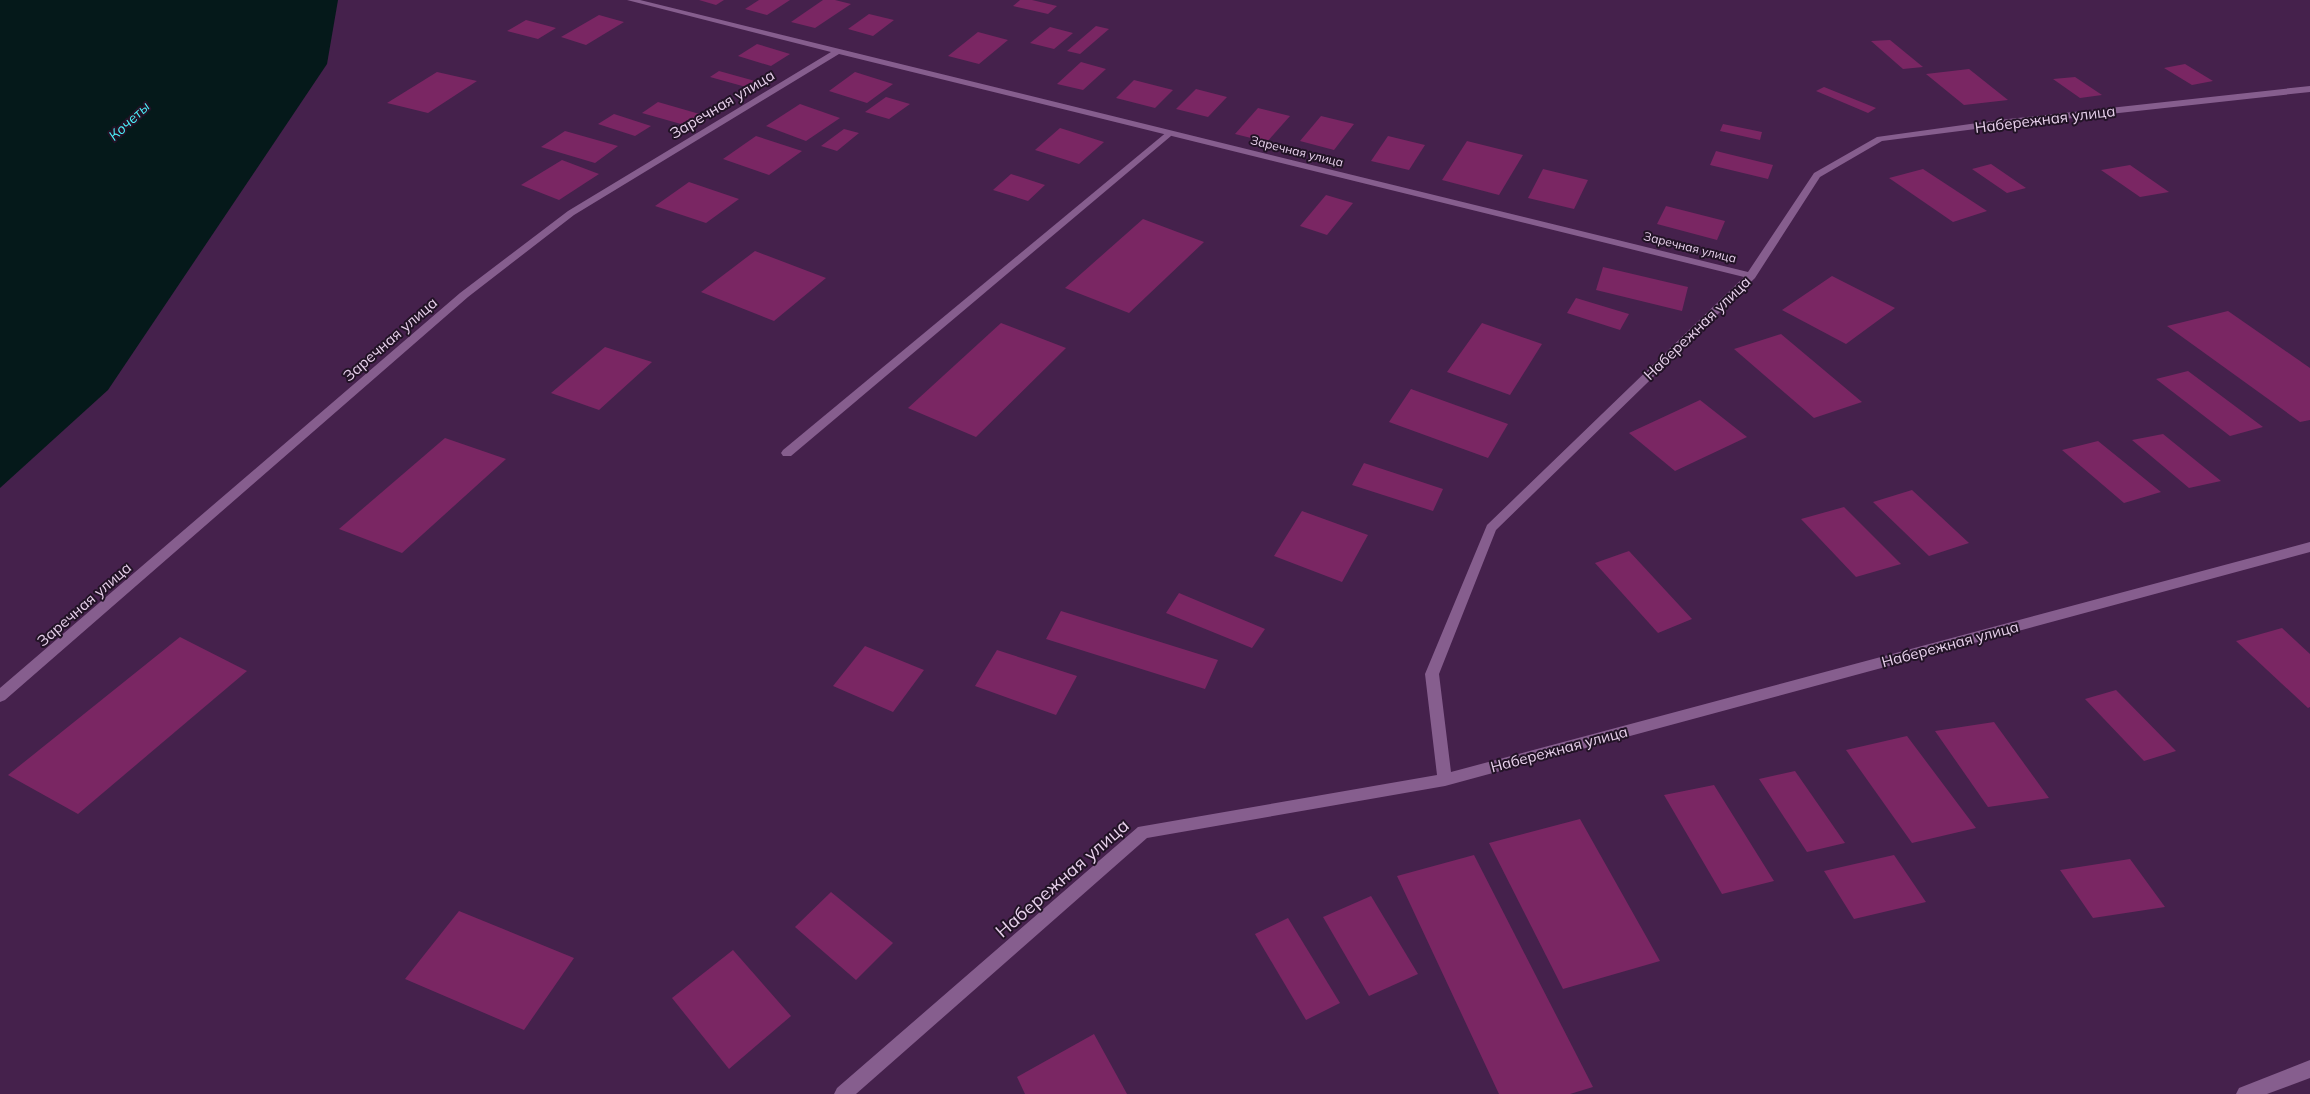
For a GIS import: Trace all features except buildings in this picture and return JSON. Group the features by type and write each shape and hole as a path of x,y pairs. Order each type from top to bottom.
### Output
{"street":[{"name":"Заречная улица","path":"631,0 1168,134 1751,276"},
{"name":"Заречная улица","path":"0,696 486,278 571,213 836,52"},
{"name":"Набережная улица","path":"1445,780 1432,674 1491,528 1751,276 1817,175 1880,139 1999,123 2310,89"},
{"path":"787,452 1168,134"},
{"name":"Набережная улица","path":"842,1094 1143,832 1445,780 2310,546"},
{"path":"2245,1094 2310,1069"}],"water":[{"name":"Кочеты","path":"0,0 338,0 327,64 108,390 0,488"}]}
